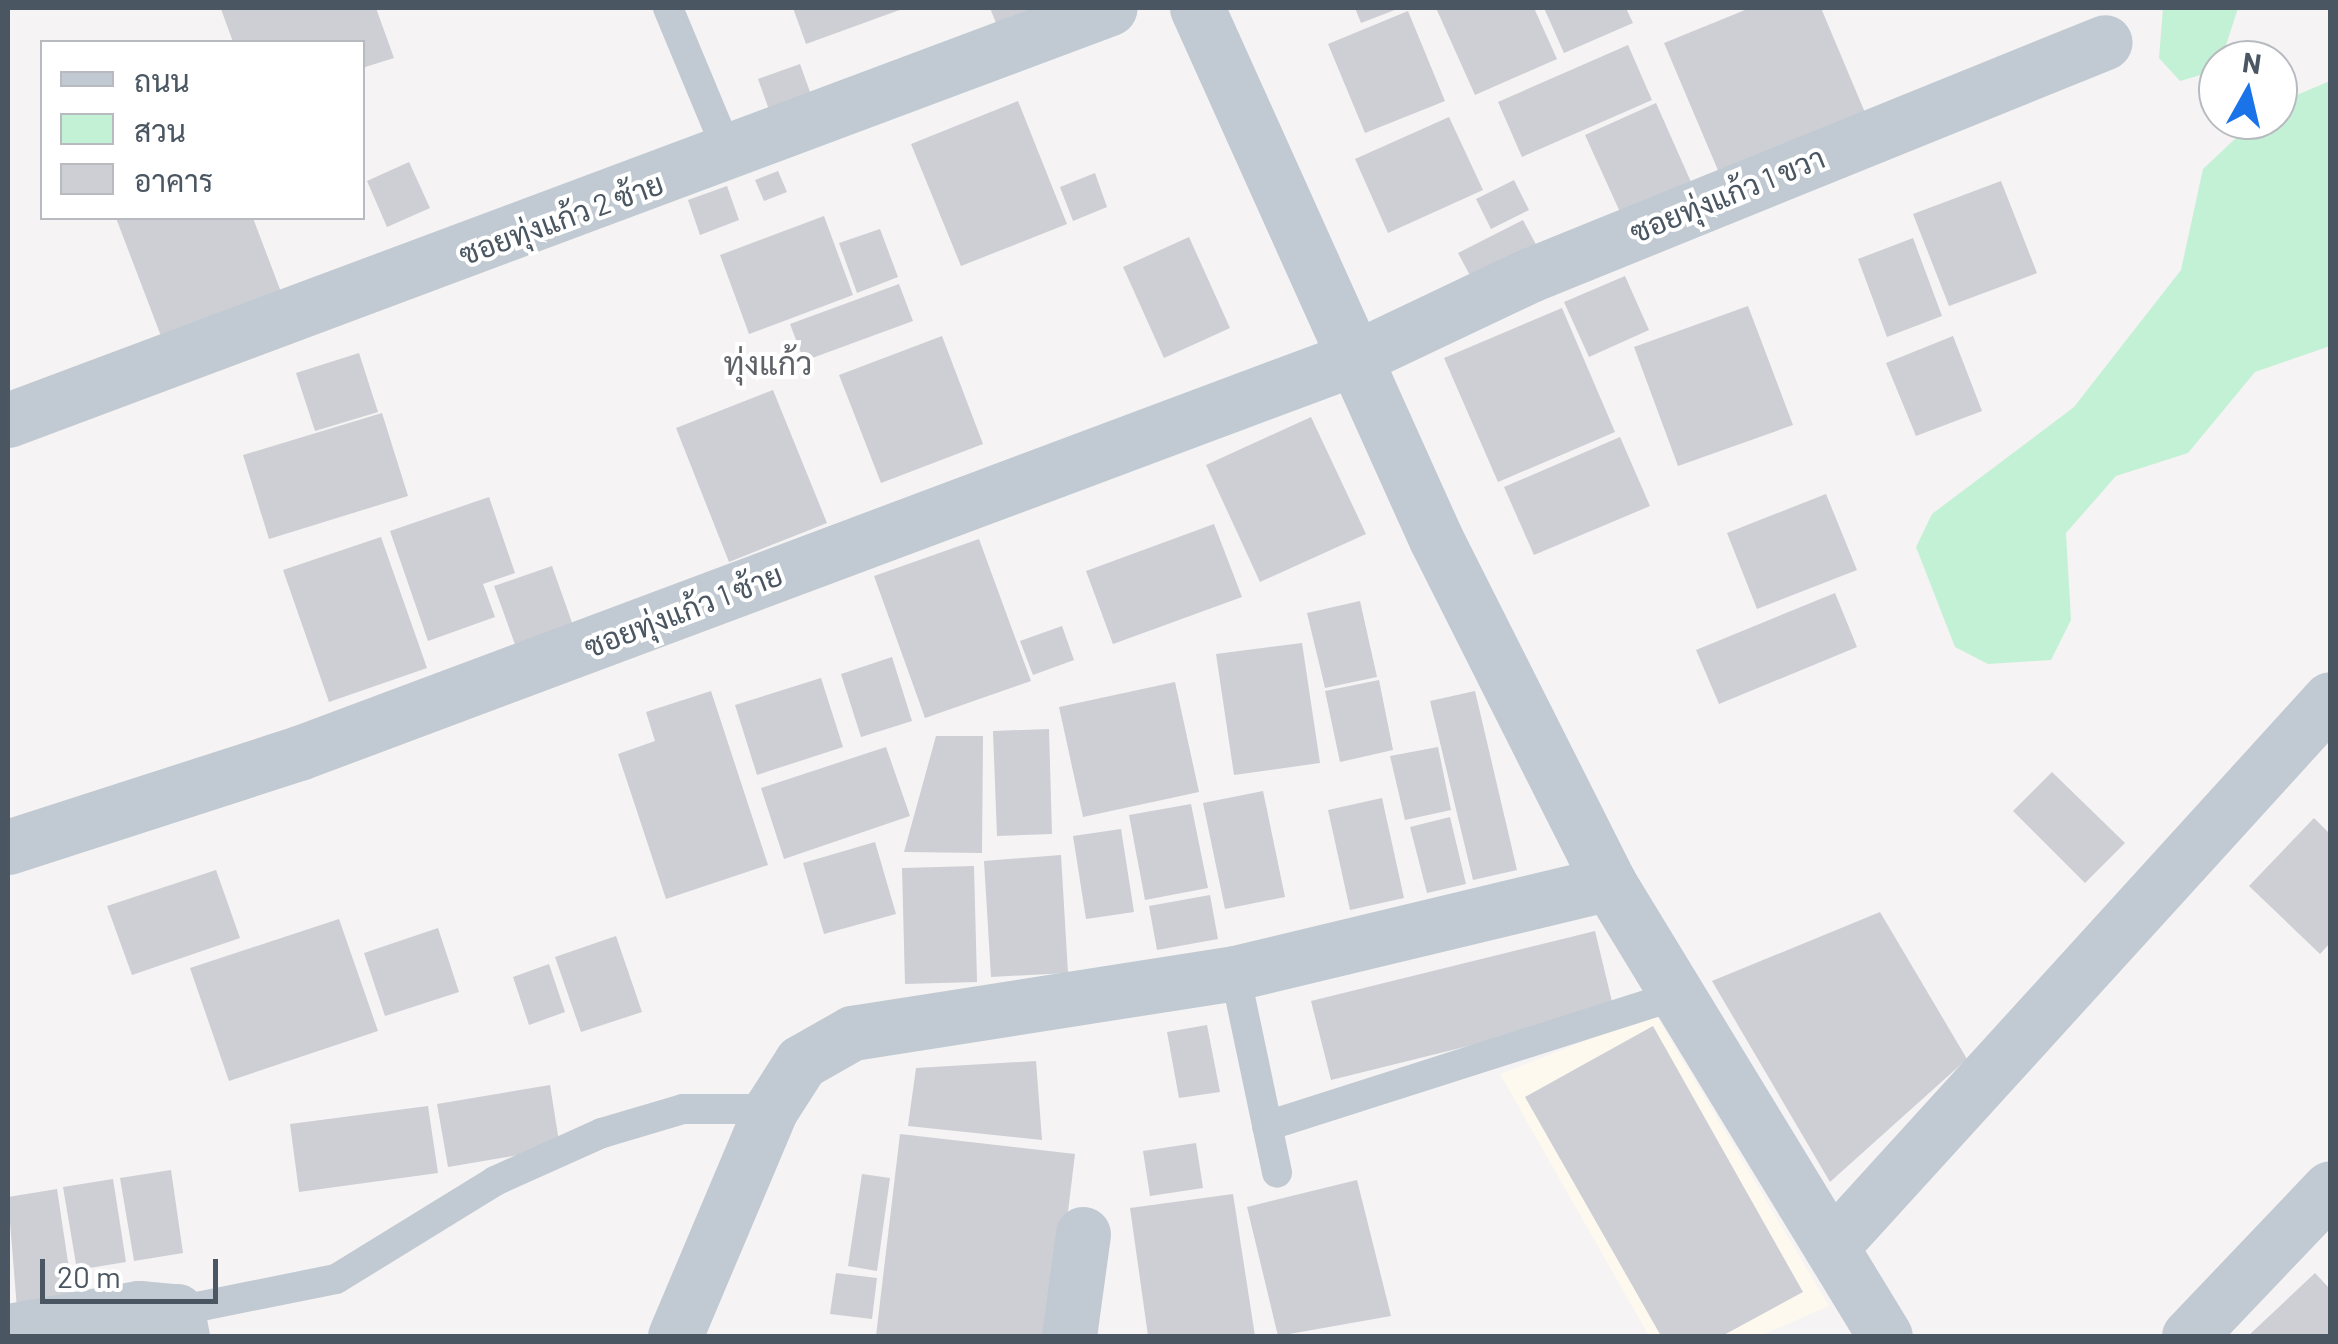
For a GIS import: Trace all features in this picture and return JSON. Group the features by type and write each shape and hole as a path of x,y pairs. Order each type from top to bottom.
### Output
{"street":[{"name":"ซอยทุ่งแก้ว 2 ซ้าย","path":"8,420 730,157 1110,8"},
{"path":"1197,8 1354,358 1610,883 1831,1247 1878,1335"},
{"name":"ซอยทุ่งแก้ว 1 ขวา","path":"1354,358 1530,275 2104,42"},
{"name":"ซอยทุ่งแก้ว 1 ซ้าย","path":"8,847 299,753 1354,358"},
{"path":"1831,1247 2330,699"},
{"path":"675,1336 771,1109 800,1062 852,1033 1235,973 1610,883"},
{"path":"2190,1336 2330,1188"},
{"path":"1069,1336 1083,1234"},
{"path":"8,1332 139,1308 180,1324"}],"lane":[{"path":"668,8 730,157"},
{"path":"1235,973 1277,1173"},
{"path":"1267,1126 1678,995"},
{"path":"180,1324 336,1279 495,1181 602,1133 683,1108 771,1109"}],"shaded area":[{"path":"1655,1014 1829,1306 1760,1336 1649,1336 1500,1074"}],"green space":[{"path":"2163,8 2238,8 2228,40 2198,40 2198,76 2180,81 2159,58"},
{"path":"2330,81 2330,346 2255,372 2188,453 2116,476 2066,533 2071,620 2051,660 1988,664 1955,647 1916,547 1932,514 2074,407 2181,270 2203,169 2234,140 2298,140 2298,95"}],"building":[{"path":"376,8 394,58 365,67 365,40 232,40 221,9"},
{"path":"793,8 905,8 806,44"},
{"path":"990,8 1035,8 996,23"},
{"path":"1355,8 1400,8 1361,23"},
{"path":"1436,8 1534,8 1557,59 1475,95"},
{"path":"1544,8 1626,8 1633,23 1564,53"},
{"path":"1750,8 1821,8 1866,115 1720,175 1664,43"},
{"path":"1408,11 1445,101 1365,133 1328,44"},
{"path":"1628,45 1652,100 1522,157 1498,102"},
{"path":"800,64 814,103 772,118 758,79"},
{"path":"1018,101 1067,224 961,266 911,144"},
{"path":"1656,103 1691,182 1620,212 1585,135"},
{"path":"1449,117 1483,190 1388,233 1355,159"},
{"path":"409,162 430,208 387,227 367,181"},
{"path":"778,171 787,192 764,201 755,180"},
{"path":"1095,173 1107,207 1073,221 1060,187"},
{"path":"1514,180 1529,210 1491,229 1476,199"},
{"path":"2001,181 2037,273 1949,306 1913,214"},
{"path":"727,186 739,220 700,235 688,200"},
{"path":"824,216 853,295 749,334 720,255"},
{"path":"117,220 254,220 281,292 161,336"},
{"path":"1523,220 1540,252 1475,285 1458,253"},
{"path":"880,229 898,277 857,293 839,243"},
{"path":"1189,237 1230,328 1164,358 1123,267"},
{"path":"1913,238 1942,316 1887,337 1858,259"},
{"path":"1625,276 1649,330 1589,357 1564,302"},
{"path":"899,284 913,321 804,361 790,324"},
{"path":"1748,306 1793,425 1678,466 1634,347"},
{"path":"1562,308 1615,432 1498,482 1444,358"},
{"path":"942,336 983,444 881,483 839,375"},
{"path":"1953,336 1982,411 1916,436 1886,363"},
{"path":"359,353 378,412 315,431 296,373"},
{"path":"773,390 827,523 729,562 676,428"},
{"path":"382,413 408,496 269,539 243,455"},
{"path":"1311,417 1366,534 1260,582 1206,465"},
{"path":"1620,437 1650,506 1534,555 1504,487"},
{"path":"1826,494 1857,570 1757,609 1727,533"},
{"path":"489,497 515,573 483,584 495,617 428,641 390,531"},
{"path":"1214,524 1242,597 1113,644 1086,571"},
{"path":"381,537 427,668 329,702 283,570"},
{"path":"979,539 1031,681 925,718 874,576"},
{"path":"552,566 575,631 517,650 494,586"},
{"path":"1835,593 1857,647 1719,704 1696,650"},
{"path":"1360,601 1377,677 1325,688 1307,613"},
{"path":"1062,626 1074,660 1033,675 1020,641"},
{"path":"1302,643 1320,763 1234,775 1216,654"},
{"path":"892,657 912,721 861,737 841,674"},
{"path":"821,678 843,747 757,775 735,705"},
{"path":"1379,680 1393,750 1340,762 1325,691"},
{"path":"1175,682 1199,792 1083,817 1059,707"},
{"path":"711,691 768,865 666,899 618,754 655,741 646,712"},
{"path":"1475,691 1517,870 1473,880 1430,701"},
{"path":"1049,729 1052,834 997,836 993,731"},
{"path":"936,736 983,736 982,853 904,852"},
{"path":"886,747 910,816 784,859 761,788"},
{"path":"1438,747 1451,810 1405,820 1390,756"},
{"path":"2052,772 2125,843 2085,883 2013,811"},
{"path":"1263,791 1285,897 1225,909 1203,803"},
{"path":"1382,798 1404,898 1350,910 1328,810"},
{"path":"1191,804 1208,888 1145,900 1129,815"},
{"path":"1450,817 1466,884 1427,893 1410,827"},
{"path":"2314,818 2330,834 2330,943 2320,954 2249,886"},
{"path":"1121,829 1134,912 1086,919 1073,836"},
{"path":"875,842 896,914 824,934 803,863"},
{"path":"1061,855 1068,973 991,977 984,861"},
{"path":"974,866 977,982 905,984 902,868"},
{"path":"216,870 240,938 132,975 107,906"},
{"path":"1210,895 1218,939 1157,950 1149,906"},
{"path":"1880,912 1967,1059 1830,1182 1712,981"},
{"path":"339,919 378,1031 229,1081 190,968"},
{"path":"438,928 459,992 385,1016 364,953"},
{"path":"1595,931 1614,1010 1331,1080 1311,1001"},
{"path":"616,936 642,1012 581,1032 555,957"},
{"path":"549,964 565,1012 529,1025 513,977"},
{"path":"1207,1025 1220,1092 1179,1098 1167,1032"},
{"path":"1653,1026 1803,1292 1722,1336 1661,1336 1525,1097"},
{"path":"1036,1061 1042,1140 908,1126 916,1068"},
{"path":"550,1085 560,1148 448,1167 437,1104"},
{"path":"428,1106 438,1173 299,1192 290,1124"},
{"path":"900,1134 1075,1154 1053,1336 876,1336"},
{"path":"1196,1143 1203,1188 1150,1196 1143,1151"},
{"path":"171,1170 183,1253 134,1261 120,1178"},
{"path":"862,1174 890,1178 877,1271 848,1266"},
{"path":"113,1179 126,1262 77,1270 63,1187"},
{"path":"1357,1180 1391,1316 1278,1336 1247,1207"},
{"path":"57,1189 74,1302 17,1309 8,1197"},
{"path":"1233,1194 1255,1336 1148,1336 1130,1208"},
{"path":"836,1273 877,1278 872,1319 830,1314"},
{"path":"2315,1273 2330,1289 2330,1336 2248,1336"}],"district":[{"name":"ทุ่งแก้ว","path":"768,362"}]}
